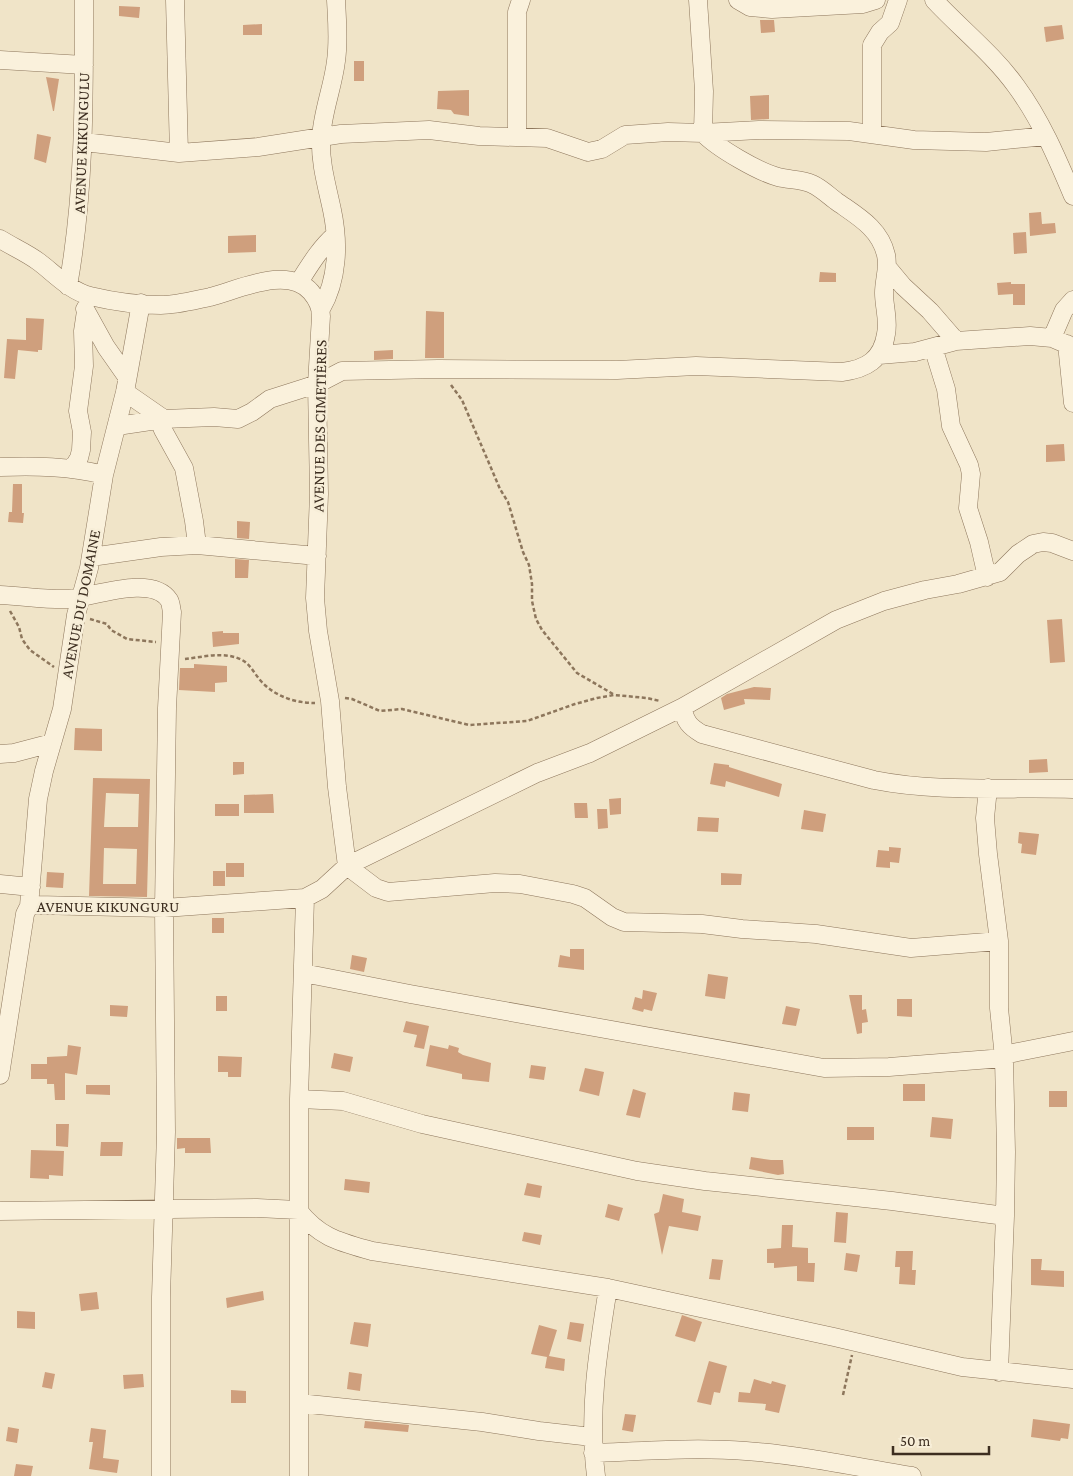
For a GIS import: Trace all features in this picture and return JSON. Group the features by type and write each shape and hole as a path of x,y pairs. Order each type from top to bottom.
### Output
{"street":[{"name":"AVENUE KIKUNGULU","path":"73,289 73,256 84,142 84,0"},
{"path":"175,0 179,153"},
{"path":"321,309 333,281 335,235 332,210 325,185 321,138 336,61 338,33 336,0"},
{"path":"517,137 517,12 520,0"},
{"path":"117,426 164,419 214,417 238,419 270,399 316,384 342,371 438,368 617,370 696,366 842,372 857,370 871,363 879,355 885,341 888,323 884,279 888,268 882,243 869,224 821,188 809,182 776,177 717,145 704,133 704,91 698,0"},
{"path":"738,0 750,7 772,9 863,4 876,0"},
{"path":"872,134 872,44 880,32 890,23 898,0"},
{"path":"941,3 1015,84 1046,136 1073,196"},
{"path":"0,60 84,65"},
{"path":"84,142 179,153 258,147 341,134 429,130 479,136 547,138 588,152 602,149 625,135 668,132 848,131 914,140 986,142 1046,136"},
{"path":"299,282 315,257 335,235"},
{"path":"0,239 39,262 73,289 89,296 162,305 201,298 263,281 299,282 316,297 321,309"},
{"path":"39,262 73,256"},
{"path":"888,268 956,341"},
{"path":"73,289 126,384 164,419"},
{"path":"1073,300 1064,310 1064,343 1073,403"},
{"name":"AVENUE DU DOMAINE","path":"29,906 38,799 62,709 76,615 91,557 104,475 117,426 142,304"},
{"name":"AVENUE DES CIMETIÈRES","path":"321,309 316,384 319,494 315,598 318,631 330,701 337,787 347,866"},
{"path":"72,469 79,458 81,450 82,432 78,411 84,366 83,330 86,311"},
{"path":"879,355 896,355 956,341 1030,336 1064,343"},
{"path":"933,347 946,389 954,436 969,465 971,474 968,508 987,576"},
{"path":"319,358 342,371"},
{"path":"164,419 161,425 162,430 182,463 188,483 197,546"},
{"path":"0,467 72,469 104,475"},
{"name":"AVENUE KIKUNGURU","path":"0,1075 3,1028 25,914 29,906 37,904 164,908 306,898 322,889 347,866 537,773 590,753 684,707 836,620 884,601 1000,572 1018,554 1033,544 1052,543 1073,551"},
{"path":"91,557 161,548 197,546 318,556"},
{"path":"4,601 71,599 132,588 154,590 163,595 170,601 172,612 164,908 166,1122 161,1297 161,1476"},
{"path":"684,707 684,718 691,727 702,734 901,786 1073,789"},
{"path":"0,754 52,743"},
{"path":"988,788 986,818 988,854 999,941 999,1008 1003,1057 1006,1216 1000,1372"},
{"path":"347,866 376,888 388,892 508,883 564,892 585,898 612,917 624,922 702,924 816,934 911,948 999,941"},
{"path":"0,884 31,887"},
{"path":"299,1476 299,1099 306,898"},
{"path":"303,973 824,1068 898,1066 1003,1057 1073,1041"},
{"path":"299,1099 343,1101 422,1124 637,1171 705,1181 882,1200 1006,1216"},
{"path":"0,1211 249,1208 298,1210 324,1235 372,1251 608,1288 962,1367 1073,1379"},
{"path":"596,1476 593,1445 597,1357 608,1288"},
{"path":"299,1402 482,1422 593,1445 745,1451 814,1458 912,1476"}],"path":[{"path":"438,368 462,400 500,489 508,502 528,565 536,619 542,630 578,673 614,695"},
{"path":"4,601 30,650 66,676"},
{"path":"76,615 101,621 107,624 111,630 127,639 170,643 177,657 183,659 215,655 242,660 269,688 280,696 304,703 352,699 380,711 402,709 469,725 527,721 575,704 614,695 647,698 684,707"},
{"path":"843,1395 856,1342"}],"building":[{"path":"119,6 140,7 139,18 119,16"},
{"path":"760,20 774,20 775,32 761,33"},
{"path":"262,24 262,35 243,35 243,25"},
{"path":"1062,25 1064,39 1046,42 1044,27"},
{"path":"354,61 364,61 364,81 354,81"},
{"path":"46,77 59,79 54,111 53,111"},
{"path":"469,90 469,116 454,114 451,110 437,109 438,91"},
{"path":"769,95 769,119 751,120 750,96"},
{"path":"37,134 51,137 46,163 34,159"},
{"path":"1041,212 1042,224 1055,223 1056,233 1030,236 1029,213"},
{"path":"1026,232 1027,253 1014,254 1013,233"},
{"path":"256,235 256,252 228,253 228,236"},
{"path":"820,272 836,273 836,282 819,282"},
{"path":"1011,282 1011,284 1025,284 1025,305 1013,305 1013,294 998,295 997,283"},
{"path":"426,311 444,312 444,358 425,358"},
{"path":"26,318 44,319 42,350 38,350 38,352 18,350 15,379 4,378 7,339 26,340"},
{"path":"393,350 393,359 374,360 374,351"},
{"path":"1064,444 1065,461 1046,462 1046,445"},
{"path":"13,484 22,484 23,523 8,522 9,512 12,512"},
{"path":"237,521 250,522 249,539 237,538"},
{"path":"235,559 249,560 248,578 235,578"},
{"path":"1062,619 1065,662 1050,663 1047,620"},
{"path":"223,631 223,633 239,633 239,644 213,647 212,632"},
{"path":"194,664 227,666 227,682 215,683 215,692 179,690 180,668 194,668"},
{"path":"754,687 771,688 770,700 744,699 745,704 724,710 721,698 727,694"},
{"path":"75,728 102,729 102,751 74,750"},
{"path":"1047,759 1048,772 1029,773 1029,760"},
{"path":"233,762 244,762 244,774 233,775"},
{"path":"714,763 729,765 729,767 782,784 779,797 726,781 725,787 710,784"},
{"path":"93,778 150,779 147,897 89,896","holes":["106,793 139,794 138,827 104,827","104,848 137,849 136,884 103,884"]},
{"path":"273,794 274,813 244,813 244,795"},
{"path":"621,798 621,814 610,815 609,799"},
{"path":"574,803 587,803 588,818 575,818"},
{"path":"215,804 239,804 239,816 215,816"},
{"path":"597,809 607,809 608,828 598,829"},
{"path":"804,810 826,814 823,832 801,829"},
{"path":"698,817 719,818 718,832 697,831"},
{"path":"1019,832 1039,834 1036,855 1021,853 1022,844 1018,843"},
{"path":"889,847 901,848 899,863 890,862 890,868 876,867 878,850 889,851"},
{"path":"226,863 244,863 244,877 226,877"},
{"path":"213,871 225,871 225,886 213,886"},
{"path":"47,872 64,873 63,888 46,887"},
{"path":"721,873 742,874 741,885 721,885"},
{"path":"212,918 224,918 224,933 212,933"},
{"path":"570,949 584,949 584,970 558,967 560,955 570,957"},
{"path":"352,955 367,958 364,972 350,969"},
{"path":"708,974 728,977 725,999 705,996"},
{"path":"643,990 657,993 652,1011 644,1009 643,1012 632,1009 635,997 642,999"},
{"path":"849,995 862,995 862,1010 866,1009 868,1022 862,1023 862,1033 857,1034"},
{"path":"216,996 227,996 227,1011 216,1011"},
{"path":"897,999 912,999 912,1017 897,1016"},
{"path":"110,1005 128,1006 127,1017 110,1016"},
{"path":"786,1006 800,1009 796,1026 782,1024"},
{"path":"406,1021 429,1026 424,1049 414,1047 417,1035 403,1032"},
{"path":"68,1045 81,1047 77,1075 65,1073 65,1100 55,1100 54,1084 47,1084 47,1079 31,1079 31,1064 47,1064 47,1057 67,1056"},
{"path":"430,1045 448,1049 449,1045 459,1048 458,1052 463,1055 491,1063 489,1082 462,1079 462,1074 426,1066"},
{"path":"334,1053 353,1057 350,1072 331,1068"},
{"path":"218,1056 242,1057 241,1077 228,1077 228,1072 218,1072"},
{"path":"531,1065 546,1067 544,1080 529,1078"},
{"path":"585,1068 604,1072 599,1096 579,1091"},
{"path":"903,1084 925,1084 925,1101 903,1101"},
{"path":"86,1085 110,1085 110,1095 86,1094"},
{"path":"633,1089 646,1093 640,1118 626,1115"},
{"path":"1049,1091 1067,1091 1067,1107 1049,1107"},
{"path":"734,1092 750,1094 748,1112 732,1110"},
{"path":"932,1117 953,1119 951,1139 930,1137"},
{"path":"56,1124 69,1124 68,1147 56,1146"},
{"path":"847,1127 874,1127 874,1140 847,1140"},
{"path":"177,1138 210,1138 211,1153 185,1153 185,1148 177,1149"},
{"path":"101,1142 123,1142 122,1156 100,1156"},
{"path":"31,1150 64,1151 63,1176 49,1175 49,1179 30,1178"},
{"path":"751,1157 783,1160 784,1174 778,1175 749,1169"},
{"path":"345,1179 370,1182 369,1193 344,1190"},
{"path":"527,1183 542,1186 540,1198 524,1195"},
{"path":"663,1194 684,1199 682,1212 701,1216 698,1231 669,1226 662,1255 654,1214 659,1212"},
{"path":"608,1204 623,1208 619,1221 605,1217"},
{"path":"836,1212 848,1213 846,1243 834,1242"},
{"path":"782,1225 793,1225 792,1247 808,1248 808,1263 815,1263 814,1282 797,1281 797,1266 774,1268 774,1263 767,1263 767,1249 781,1248"},
{"path":"524,1232 542,1235 540,1245 522,1241"},
{"path":"896,1251 913,1251 912,1270 916,1270 915,1285 899,1284 900,1267 895,1267"},
{"path":"846,1253 860,1255 857,1272 844,1270"},
{"path":"712,1259 723,1260 720,1280 709,1279"},
{"path":"1031,1259 1042,1259 1041,1270 1064,1271 1064,1287 1031,1285"},
{"path":"263,1291 264,1300 227,1308 226,1298"},
{"path":"97,1292 99,1309 81,1311 79,1294"},
{"path":"17,1311 35,1312 35,1329 17,1328"},
{"path":"682,1315 702,1322 695,1342 675,1336"},
{"path":"354,1322 371,1324 368,1347 350,1344"},
{"path":"570,1322 584,1324 581,1342 567,1339"},
{"path":"539,1325 557,1330 549,1356 565,1359 564,1371 545,1368 547,1357 531,1354"},
{"path":"709,1361 727,1366 720,1393 714,1392 711,1405 697,1402"},
{"path":"45,1372 55,1374 52,1389 42,1387"},
{"path":"349,1372 362,1374 360,1391 347,1389"},
{"path":"143,1374 144,1387 124,1389 123,1375"},
{"path":"754,1379 771,1384 772,1381 786,1385 779,1413 765,1410 766,1404 738,1402 739,1392 750,1393"},
{"path":"231,1390 246,1391 246,1403 231,1403"},
{"path":"625,1414 636,1415 633,1432 622,1430"},
{"path":"1033,1419 1070,1424 1068,1439 1061,1438 1060,1441 1031,1437"},
{"path":"365,1421 409,1425 408,1432 364,1428"},
{"path":"8,1427 19,1429 17,1443 6,1441"},
{"path":"91,1428 106,1430 103,1458 119,1460 117,1473 89,1469 93,1442 89,1442"},
{"path":"16,1464 33,1466 31,1476 14,1476"}]}
